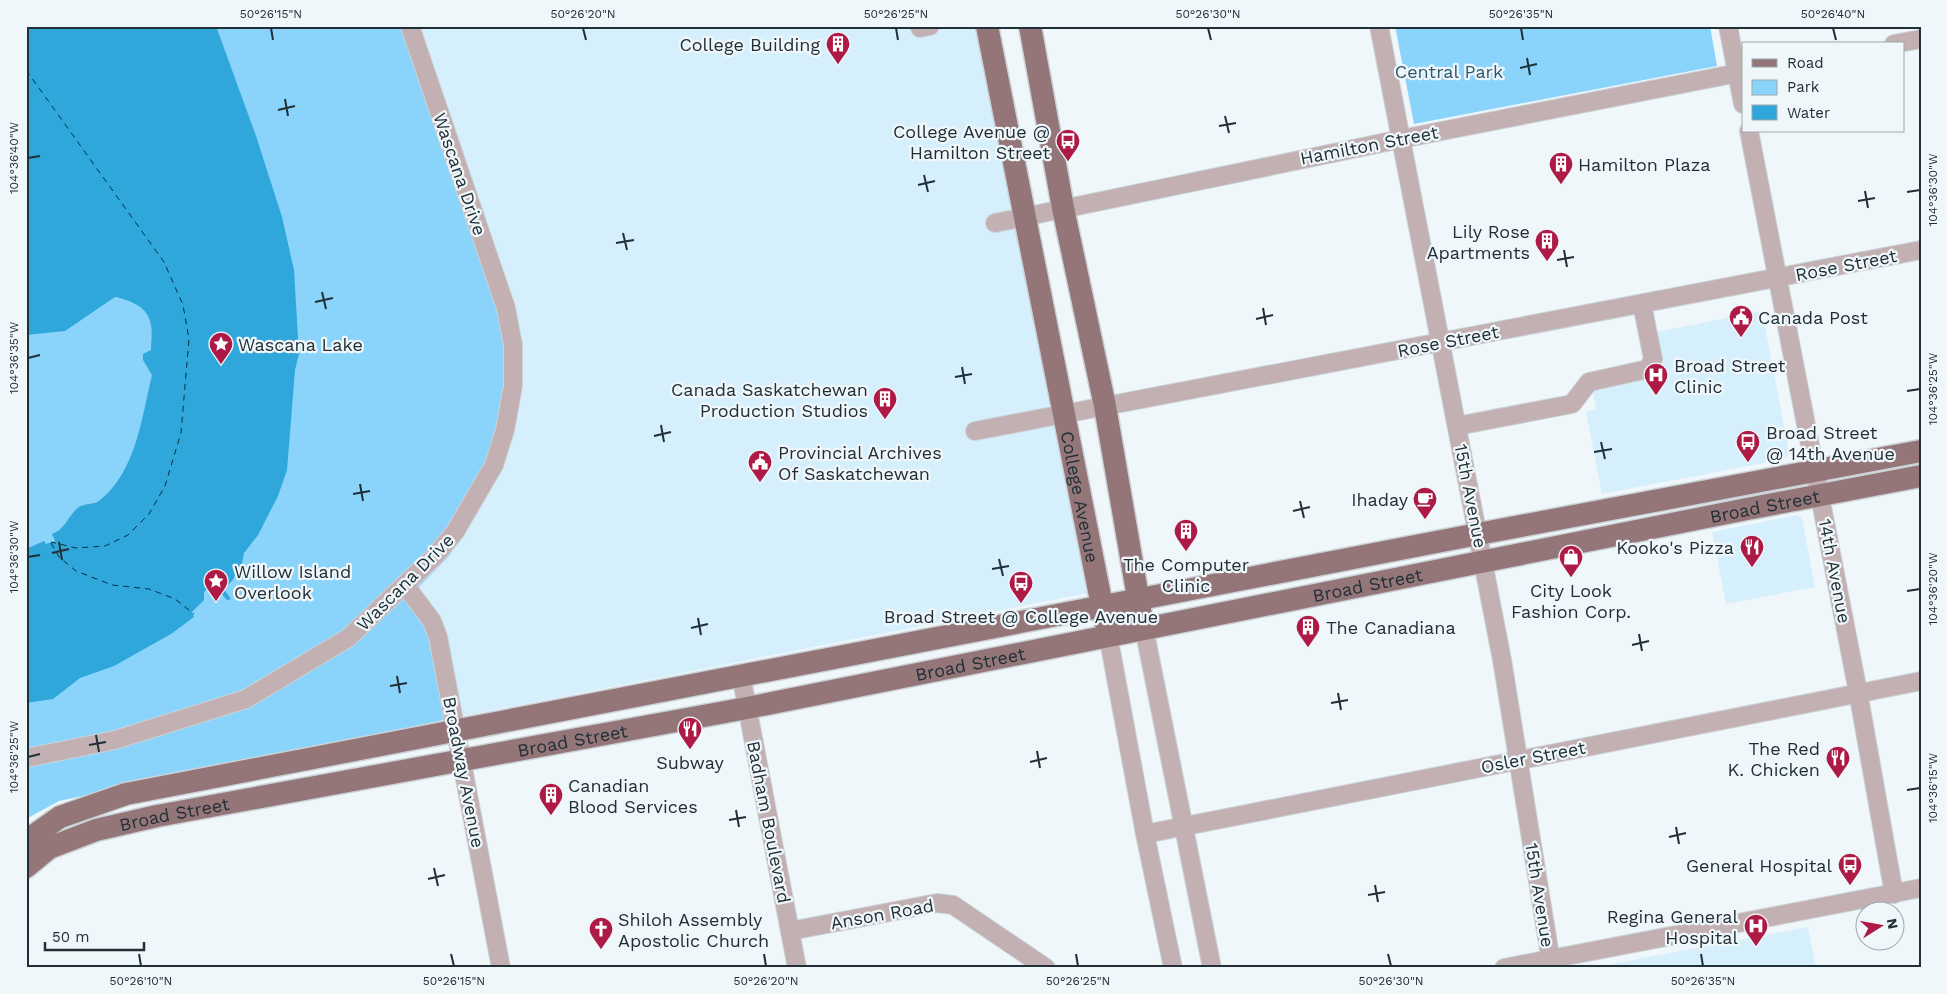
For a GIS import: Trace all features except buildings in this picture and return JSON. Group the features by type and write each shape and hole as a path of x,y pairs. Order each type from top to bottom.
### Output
{"main road":[{"name":"College Avenue","path":"987,26 1108,635"},
{"path":"1030,26 1063,208 1105,406 1144,628"},
{"name":"Broad Street","path":"26,841 60,817 126,794 1478,534 1921,452"},
{"name":"Broad Street","path":"26,867 49,848 96,830 157,816 747,708 1108,635 1921,476"}],"street":[{"name":"Wascana Drive","path":"26,758 115,740 246,699 348,638 434,557 459,526 494,465 505,430 514,386 513,345 506,308 410,26"},
{"name":"15th Avenue","path":"1379,26 1484,562 1552,963"},
{"path":"1728,26 1740,72 1742,93"},
{"path":"1904,42 1921,39"},
{"name":"Hamilton Street","path":"996,222 1740,72"},
{"name":"14th Avenue","path":"1749,132 1858,692 1894,894"},
{"name":"Rose Street","path":"974,431 1921,250"},
{"path":"1457,426 1572,404 1589,382 1648,369 1653,359 1642,304"},
{"name":"Broadway Avenue","path":"406,585 432,621 438,637 501,968"},
{"path":"1144,628 1212,968"},
{"name":"College Avenue","path":"1108,635 1145,834 1173,968"},
{"name":"Badham Boulevard","path":"741,675 797,968"},
{"name":"Osler Street","path":"1145,834 1921,681"},
{"path":"1504,968 1552,963 1921,888"},
{"name":"Anson Road","path":"790,931 937,904 953,905 1046,968"}],"shaded area":[{"path":"414,26 980,26 1088,593 463,716 448,638 415,591"},
{"path":"1762,311 1789,452 1788,456 1784,459 1602,494 1586,412 1596,409 1592,390 1652,378 1656,375 1662,361 1657,332"},
{"path":"1797,515 1802,518 1815,587 1726,604 1712,532"},
{"name":"Regina General Hospital","path":"1808,927 1816,968 1590,968"}],"green space":[{"path":"26,26 414,26 500,270 516,386 471,516 450,555 415,591 448,638 463,716 59,801 26,819"},
{"name":"Central Park","path":"1395,26 1710,26 1717,66 1414,124"}],"water":[{"name":"Wascana Lake","path":"26,26 216,26 256,136 282,217 294,270 299,354 295,370 287,470 278,496 258,535 244,553 242,564 232,581 224,589 231,599 227,600 219,591 208,588 204,592 204,600 192,612 194,617 171,634 114,666 80,678 53,699 26,703 26,549 44,541 46,544 55,541 52,534 64,525 75,510 81,506 98,502 112,488 122,474 136,442 152,375 143,360 143,354 151,350 152,331 145,311 136,304 115,297 65,331 26,335"}],"ferry route":[{"path":"26,70 164,262 183,305 189,339 181,433 165,486 149,514 128,535 105,546 76,548 51,542"},
{"path":"51,543 59,557 76,571 112,585 149,589 175,599 194,614"}],"place":[{"name":"College Building","path":"838,65"},
{"name":"College Avenue @ Hamilton Street","path":"1068,162"},
{"name":"Hamilton Plaza","path":"1561,185"},
{"name":"Lily Rose Apartments","path":"1547,262"},
{"name":"Canada Post","path":"1741,338"},
{"name":"Wascana Lake","path":"221,365"},
{"name":"Broad Street Clinic","path":"1656,396"},
{"name":"Canada Saskatchewan Production Studios","path":"885,420"},
{"name":"Broad Street @ 14th Avenue","path":"1748,463"},
{"name":"Provincial Archives Of Saskatchewan","path":"760,483"},
{"name":"Ihaday","path":"1425,520"},
{"name":"The Computer Clinic","path":"1186,552"},
{"name":"Kooko's Pizza","path":"1752,568"},
{"name":"City Look Fashion Corp.","path":"1571,578"},
{"name":"Willow Island Overlook","path":"216,602"},
{"name":"Broad Street @ College Avenue","path":"1021,604"},
{"name":"The Canadiana","path":"1308,648"},
{"name":"Subway","path":"690,750"},
{"name":"The Red K. Chicken","path":"1838,779"},
{"name":"Canadian Blood Services","path":"551,816"},
{"name":"General Hospital","path":"1850,886"},
{"name":"Regina General Hospital","path":"1756,947"},
{"name":"Shiloh Assembly Apostolic Church","path":"601,950"}]}
